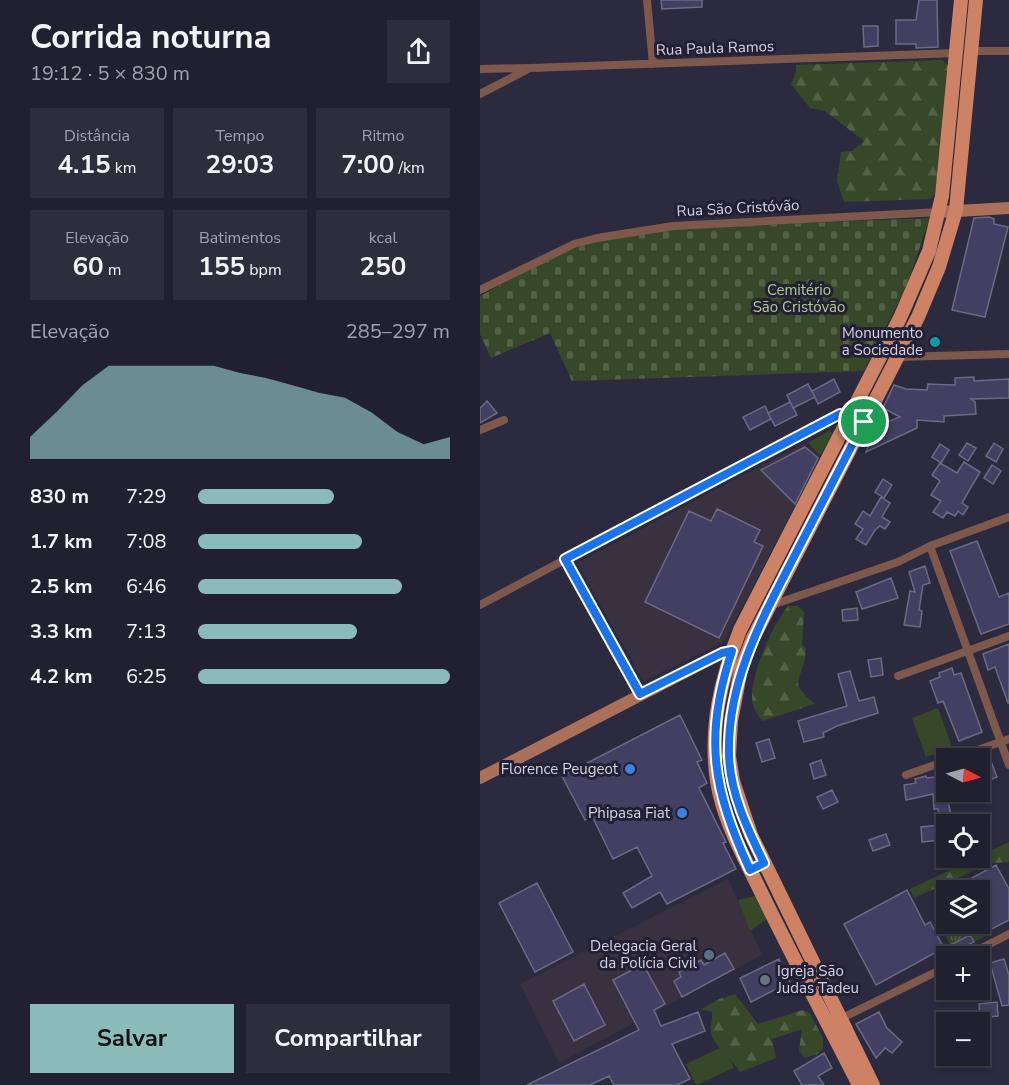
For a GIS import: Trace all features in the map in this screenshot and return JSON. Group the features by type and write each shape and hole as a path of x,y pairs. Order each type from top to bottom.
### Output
{"main road":[{"path":"859,1085 731,829 722,801 714,749 718,703 732,651 749,612 858,418 896,357 930,288 956,210 960,178 964,52 961,0"},
{"path":"873,1085 764,863 740,807 730,765 731,721 741,669 858,418 929,251 940,212 964,52 976,0"},
{"path":"945,177 952,182 960,178"},
{"name":"Rua São Cristóvão","path":"940,212 1009,208"},
{"path":"480,778 640,694 722,653 732,651"},
{"path":"750,870 764,863"}],"street":[{"path":"646,0 653,64"},
{"name":"Rua Paula Ramos","path":"480,94 530,68 1009,51"},
{"path":"480,69 530,68"},
{"name":"Rua São Cristóvão","path":"480,290 574,244 635,231 673,226 940,212"},
{"path":"896,357 1009,354"},
{"path":"480,605 832,417 858,418"},
{"path":"480,430 504,420"},
{"path":"769,606 898,562 930,546 1009,517"},
{"path":"930,546 968,651 1005,741 1009,765"},
{"path":"565,559 640,694"},
{"path":"898,676 1009,636"},
{"path":"984,748 1005,741"},
{"path":"906,775 936,764"},
{"path":"986,946 1009,934"},
{"path":"840,1019 936,972"}],"shaded area":[{"path":"804,443 820,458 724,642 643,681 577,563"},
{"path":"728,879 762,955 559,1063 520,984"}],"green space":[{"path":"942,60 949,66 935,194 930,199 844,202 837,181 841,152 852,151 864,141 825,111 810,108 791,84 796,65"},
{"name":"Cemitério São Cristóvão","path":"930,218 906,287 864,371 572,381 550,333 491,358 480,334 480,296 565,251 596,242 681,228"},
{"path":"830,430 833,434 820,456 808,443"},
{"path":"788,606 798,606 804,612 802,644 806,649 798,685 815,704 762,721 752,699 755,676 769,637"},
{"path":"938,708 952,747 936,748 936,753 926,757 912,718"},
{"path":"1009,842 1009,862 990,863 990,851"},
{"path":"954,868 979,868 953,880 936,880 936,888 914,898 910,889"},
{"path":"755,896 767,919 750,931 738,900"},
{"path":"950,934 987,935 974,942 970,935 950,945 946,936"},
{"path":"735,994 758,1024 803,1010 809,1012 823,1038 823,1049 816,1055 805,1058 799,1051 802,1029 772,1039 776,1058 740,1072 712,1037 712,1012 702,1009 719,999"},
{"path":"724,1046 734,1068 696,1085 686,1064"}],"building":[{"path":"661,0 702,0 702,7 662,9"},
{"path":"919,0 937,0 938,47 916,48 916,44 896,44 896,20 916,20"},
{"path":"863,26 878,26 878,46 864,47"},
{"path":"974,218 994,219 994,224 1008,227 985,317 952,310"},
{"path":"974,377 974,381 1009,379 1009,398 971,399 975,402 976,414 944,416 944,422 917,420 917,428 866,452 876,426 900,417 883,408 894,385 906,389 927,390 928,384 955,385 955,378"},
{"path":"834,379 840,392 818,404 812,391"},
{"path":"808,384 815,397 793,408 787,395"},
{"path":"487,401 497,413 480,423 480,408"},
{"path":"790,402 797,415 775,426 768,413"},
{"path":"765,406 771,419 750,430 743,417"},
{"path":"967,443 976,448 968,461 959,455"},
{"path":"994,443 1003,449 996,462 986,456"},
{"path":"940,444 949,450 941,463 932,457"},
{"path":"805,447 818,458 795,504 761,470"},
{"path":"964,462 980,472 962,503 968,507 963,515 958,511 955,516 947,512 943,518 933,512 941,501 931,495 940,481 932,475 940,463 957,473"},
{"path":"992,465 1001,471 993,484 984,478"},
{"path":"883,479 892,485 884,498 875,492"},
{"path":"881,497 890,503 882,517 890,522 885,529 880,526 875,530 866,545 856,539 863,529 855,524 863,511 870,516"},
{"path":"717,509 760,530 754,542 763,546 719,638 645,602 689,511 711,521"},
{"path":"977,541 999,597 1009,593 1009,624 981,634 950,551"},
{"path":"925,566 930,583 923,585 919,610 922,611 920,627 904,625 910,591 915,592 909,572"},
{"path":"891,578 898,598 862,609 856,592"},
{"path":"857,608 858,620 843,621 842,610"},
{"path":"1009,644 1008,703 995,667 988,670 983,654"},
{"path":"881,658 883,675 871,677 868,660"},
{"path":"952,668 954,675 961,673 982,732 959,741 943,701 938,703 930,681 940,677 939,673"},
{"path":"850,671 859,701 874,697 878,713 837,726 823,733 824,737 804,742 798,721 847,706 838,674"},
{"path":"680,715 702,760 697,762 707,783 699,788 726,842 723,843 736,869 667,904 660,892 632,908 623,893 652,876 637,847 613,859 592,816 585,820 562,776"},
{"path":"769,739 775,758 762,762 756,743"},
{"path":"990,759 997,777 990,780"},
{"path":"821,760 826,775 814,779 810,764"},
{"path":"926,776 927,778 936,777 936,802 948,802 951,814 939,814 938,809 934,809 933,794 906,800 904,785 916,783 915,779"},
{"path":"832,790 838,802 823,809 817,797"},
{"path":"936,826 936,841 922,842 921,827"},
{"path":"886,834 890,845 873,851 869,840"},
{"path":"996,865 1009,889 1009,920 990,930 990,880 968,880"},
{"path":"537,883 573,952 535,972 499,903"},
{"path":"907,890 925,925 930,922 943,946 936,946 936,952 876,985 844,924"},
{"path":"970,935 974,942 966,946 950,945"},
{"path":"725,953 734,969 682,997 674,981 681,977 679,972 701,960 704,965"},
{"name":"Igreja São Judas Tadeu","path":"779,959 790,982 751,1002 740,978"},
{"path":"1004,959 1009,975 1009,1005 1002,1006 990,963"},
{"path":"643,964 665,1004 654,1010 661,1026 698,1012 705,1031 672,1044 690,1079 677,1085 614,1085 609,1076 590,1085 527,1085 639,1030 613,980"},
{"path":"584,984 605,1025 574,1041 553,1001"},
{"path":"997,1002 998,1016 990,1017 990,1012 980,1012 979,1004"},
{"path":"879,1012 887,1028 902,1042 892,1053 885,1048 876,1058 856,1024"},
{"path":"824,1053 832,1068 818,1076 824,1085 802,1085 794,1071"}],"place":[{"name":"Monumento a Sociedade","path":"935,342"},
{"name":"Florence Peugeot","path":"630,769"},
{"name":"Phipasa Fiat","path":"682,813"},
{"name":"Delegacia Geral da Polícia Civil","path":"709,955"},
{"name":"Igreja São Judas Tadeu","path":"765,980"}],"route":[{"path":"840,414 851,415 864,422 753,638 741,669 729,734 729,756 733,781 746,824 764,863 750,870 731,829 722,801 717,781 714,749 718,703 723,677 732,651 722,653 640,694 565,559 832,417 840,414"}]}
